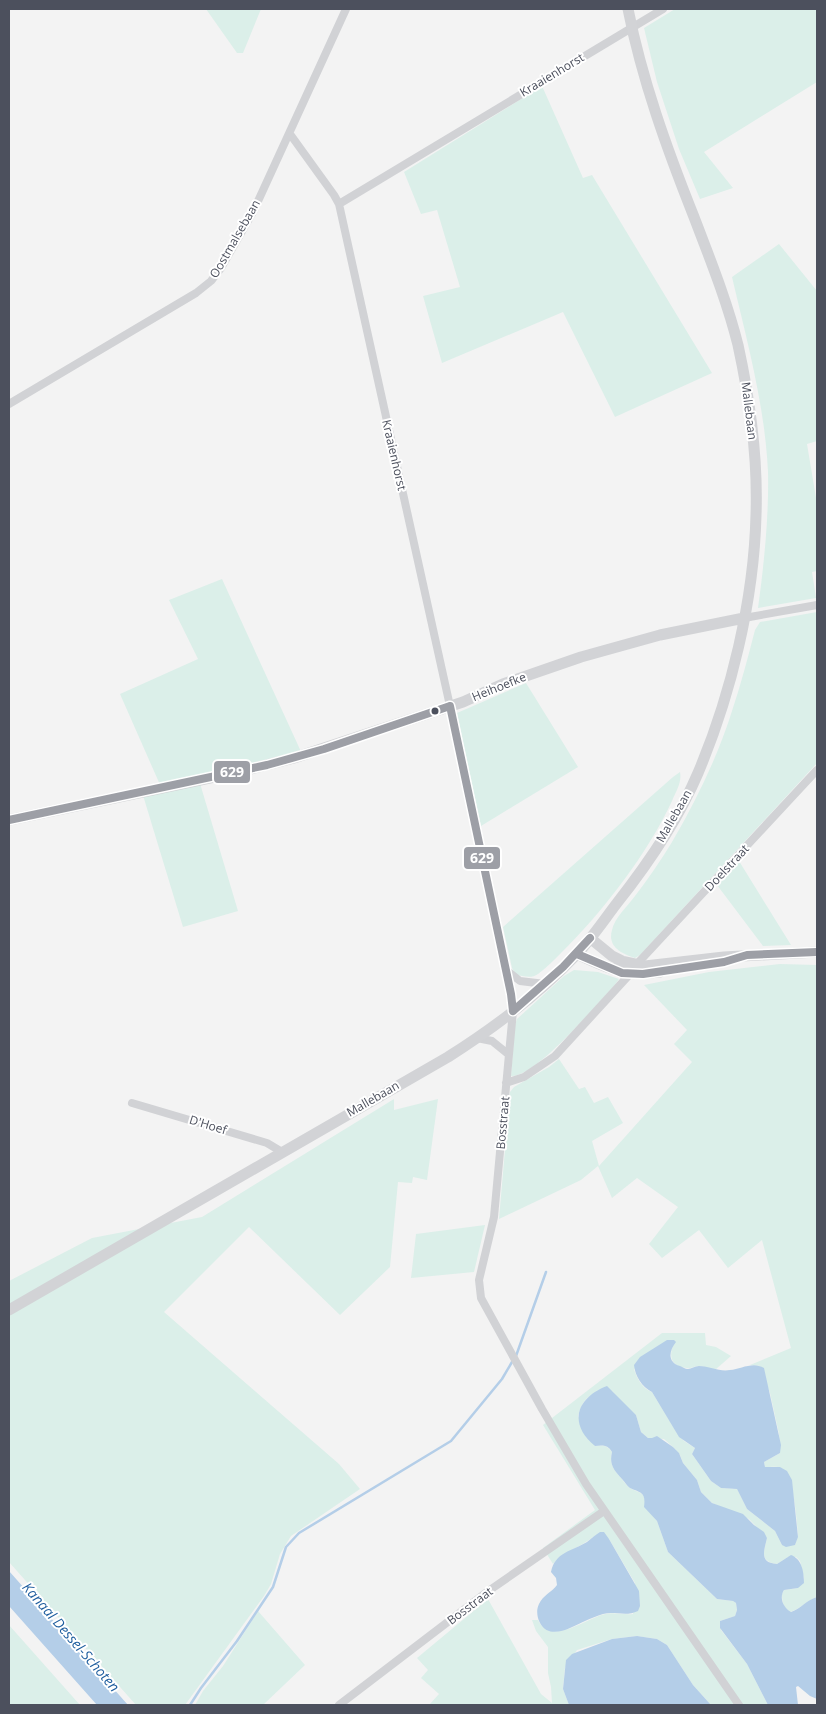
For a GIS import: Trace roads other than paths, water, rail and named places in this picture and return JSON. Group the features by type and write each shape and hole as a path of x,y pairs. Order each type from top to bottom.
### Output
{"main road":[{"name":"Mallebaan","path":"9,1310 477,1038 513,1011 577,954 590,938 638,876 668,830 698,774 726,697 750,585 756,514 754,450 744,378 725,300 645,79 628,9"},
{"name":"Heihoefke","path":"9,820 267,765 331,747 450,706 528,675 581,657 660,635 744,618"},
{"path":"590,938 633,970"},
{"path":"577,954 602,965 633,970 653,965 747,955 817,952"}],"street":[{"name":"Oostmalsebaan","path":"9,404 196,293 211,281 221,268 253,212 346,9"},
{"name":"Kraaienhorst","path":"339,204 662,9"},
{"name":"Kraaienhorst","path":"290,134 339,204 450,706"},
{"name":"Heihoefke","path":"744,618 817,605"},
{"name":"Bosstraat","path":"450,706 513,1011 494,1217 479,1280 481,1298 586,1484 739,1705"},
{"name":"Doelstraat","path":"506,1083 524,1077 555,1056 817,770"},
{"path":"505,970 520,981 545,984"},
{"path":"477,1038 492,1041 508,1054"},
{"name":"D'Hoef","path":"132,1103 267,1143 282,1152"},
{"name":"Bosstraat","path":"339,1705 487,1592 604,1511"}],"water":[{"path":"667,1340 674,1340 676,1342 671,1352 671,1359 686,1369 699,1366 726,1370 756,1365 764,1368 781,1445 780,1453 764,1462 765,1467 780,1467 787,1471 792,1480 798,1537 795,1545 786,1547 782,1545 775,1531 747,1509 737,1489 721,1488 711,1481 692,1454 695,1448 679,1437 652,1392 640,1381 634,1365 640,1357"},
{"path":"607,1386 636,1415 641,1432 648,1438 657,1436 679,1453 683,1463 697,1480 701,1492 712,1503 743,1514 764,1532 767,1538 764,1556 767,1561 777,1564 791,1555 798,1560 803,1570 804,1583 798,1588 784,1590 782,1599 786,1608 791,1612 817,1597 817,1699 798,1686 796,1687 798,1705 768,1705 747,1664 720,1628 720,1621 735,1616 737,1610 736,1603 717,1599 668,1552 657,1521 644,1507 642,1494 629,1487 615,1470 611,1460 612,1452 607,1447 595,1446 586,1438 579,1421 579,1412 582,1404 596,1391"},
{"path":"600,1532 604,1532 609,1539 639,1591 640,1606 638,1611 629,1614 603,1614 561,1631 549,1631 540,1623 537,1609 543,1598 557,1585 556,1578 551,1572 553,1565 560,1556 587,1542"},
{"path":"9,1571 128,1705 97,1705 9,1606"},
{"path":"637,1636 657,1639 667,1645 693,1685 711,1705 569,1705 563,1689 566,1660 572,1654 612,1639"}],"waterway":[{"path":"516,1356 546,1272"},
{"path":"190,1705 237,1641 273,1587 286,1547 299,1533 451,1441 502,1379 512,1362"}],"water label":[{"name":"Kanaal Dessel-Schoten","path":"71,1637"}]}
